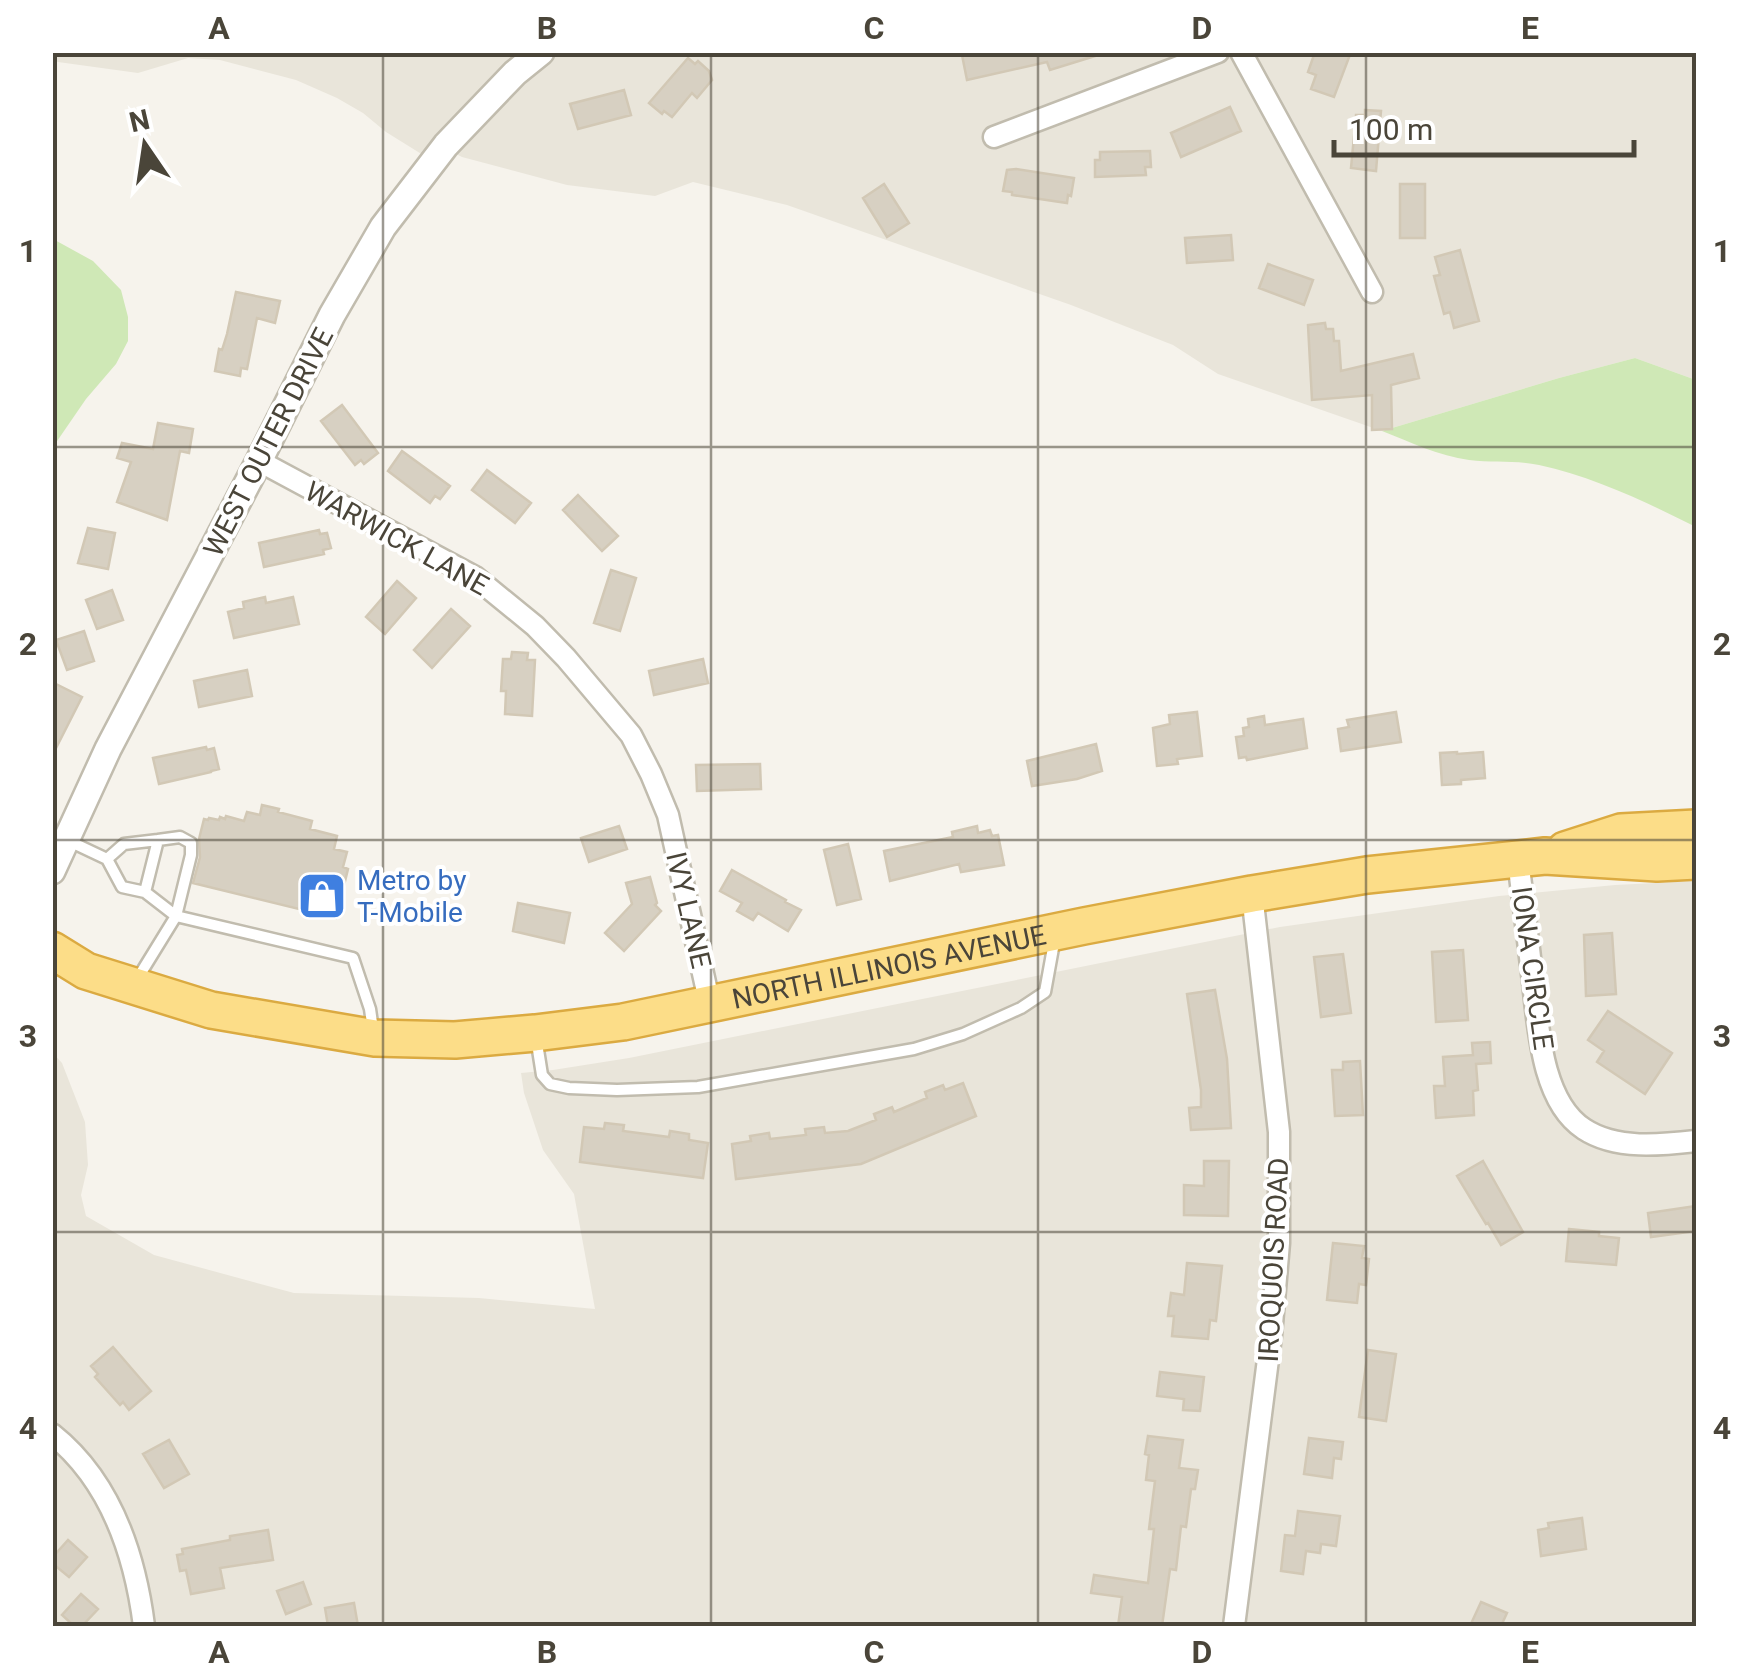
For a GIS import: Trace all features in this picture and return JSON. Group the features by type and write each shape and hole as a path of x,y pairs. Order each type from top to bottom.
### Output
{"highway":[{"path":"1531,857 1621,832 1696,828"},
{"name":"NORTH ILLINOIS AVENUE","path":"52,950 69,971 211,1010 374,1038 455,1040 623,1022 1056,932 1367,876 1531,857 1696,861"}],"street":[{"name":"WEST OUTER DRIVE","path":"52,871 60,836 332,315 383,227 446,145 515,73 541,52"},
{"path":"994,137 1218,52"},
{"path":"1241,52 1372,292"},
{"name":"WARWICK LANE","path":"259,461 475,577 512,606 566,658 630,735 668,815"},
{"name":"IVY LANE","path":"668,815 710,1004"},
{"name":"IONA CIRCLE","path":"1531,857 1542,1051 1567,1115 1600,1138 1631,1144 1696,1141"},
{"name":"IROQUOIS ROAD","path":"1234,1626 1279,1243 1279,1132 1252,894"},
{"path":"52,1434 103,1493 120,1528 131,1555 144,1626"}],"lane":[{"path":"60,836 106,859 122,887 145,892 176,916 353,958 370,1010 374,1038"},
{"path":"106,859 124,844 180,837 191,843 176,916 133,986"},
{"path":"145,892 158,840"},
{"path":"535,1034 542,1075 550,1084 617,1090 698,1086 914,1049 963,1034 1022,1008 1045,992 1056,932"}],"shaded area":[{"path":"52,53 1696,53 1696,380 1635,358 1382,431 1218,374 1173,345 1071,305 787,205 693,182 655,196 567,185 462,157 434,143 423,155 337,98 296,80 220,60 188,58 138,73 58,62 53,60"},
{"path":"1696,881 1696,1626 53,1626 52,1052 62,1063 85,1122 88,1165 81,1195 86,1216 154,1255 294,1293 479,1298 595,1309 574,1194 543,1150 521,1073 629,1058 1280,927 1499,896"}],"green space":[{"path":"53,239 93,261 121,290 128,317 128,341 116,364 53,447"},
{"path":"1635,358 1696,380 1696,527 1580,476 1530,463 1458,458 1382,431 1559,378"}],"building":[{"path":"1095,52 1095,56 1050,70 1047,62 967,80 962,55"},
{"path":"1315,52 1351,52 1334,97 1311,89 1316,75 1308,72"},
{"path":"688,58 709,71 712,80 697,98 692,93 672,117 664,111 662,114 649,103"},
{"path":"624,90 631,115 578,129 570,104"},
{"path":"1230,107 1241,131 1181,157 1171,133"},
{"path":"1365,110 1381,111 1376,171 1351,168 1356,115 1365,115"},
{"path":"1150,151 1151,167 1145,167 1146,175 1095,177 1095,160 1100,160 1100,152"},
{"path":"1007,170 1074,178 1067,203 1003,191"},
{"path":"884,184 909,223 887,237 863,198"},
{"path":"1400,184 1425,184 1425,238 1400,238"},
{"path":"1231,235 1233,260 1187,263 1185,238"},
{"path":"1460,250 1479,321 1454,328 1450,312 1444,314 1434,276 1440,275 1435,257"},
{"path":"1268,264 1313,280 1304,305 1259,288"},
{"path":"236,292 280,301 275,323 257,318 247,369 241,368 240,376 215,371"},
{"path":"1325,323 1326,329 1333,329 1334,341 1339,341 1341,371 1413,354 1419,378 1391,385 1392,429 1372,430 1372,395 1312,400 1308,325"},
{"path":"342,405 378,453 364,464 361,460 355,465 321,421"},
{"path":"158,423 193,429 189,453 180,451 167,520 117,502 131,462 117,458 122,443 153,449"},
{"path":"402,451 450,486 440,499 435,496 430,503 388,471"},
{"path":"487,470 531,503 515,523 472,490"},
{"path":"578,495 618,536 602,551 563,510"},
{"path":"88,528 115,533 108,569 78,563"},
{"path":"319,530 320,534 327,533 331,548 323,550 324,554 264,567 259,543"},
{"path":"611,570 636,578 620,631 594,623"},
{"path":"397,581 416,598 385,634 366,617"},
{"path":"112,590 123,620 97,629 86,600"},
{"path":"265,597 266,603 293,597 299,624 234,638 228,612 244,608 243,602"},
{"path":"451,609 470,626 432,668 414,650"},
{"path":"84,631 94,661 67,670 56,640"},
{"path":"512,652 528,653 527,660 535,660 532,716 505,714 506,691 501,691 503,659 511,659"},
{"path":"703,659 708,683 654,695 649,671"},
{"path":"247,670 252,696 199,707 194,681"},
{"path":"52,682 82,697 52,756"},
{"path":"1197,712 1202,756 1157,766 1153,728 1170,724 1169,715"},
{"path":"1396,712 1401,742 1341,751 1338,729 1349,727 1347,720"},
{"path":"1264,716 1265,725 1303,719 1307,748 1247,760 1239,758 1236,737 1244,736 1248,719"},
{"path":"1096,744 1102,771 1032,786 1027,761"},
{"path":"214,748 219,769 159,784 153,758"},
{"path":"1483,752 1485,778 1442,785 1440,753"},
{"path":"760,764 761,789 697,791 696,765"},
{"path":"262,805 312,821 310,829 337,836 334,849 347,852 343,867 348,869 336,918 193,883 204,819 219,820 226,816 244,821 247,812 260,815"},
{"path":"619,826 627,849 589,862 581,838"},
{"path":"977,826 978,833 990,830 992,836 998,835 1004,865 961,872 959,864 890,881 884,851 953,837 952,832"},
{"path":"848,844 861,899 837,905 824,850"},
{"path":"732,870 801,910 788,931 758,913 753,920 737,911 742,903 720,891"},
{"path":"650,877 655,905 661,911 624,951 605,933 632,904 626,883"},
{"path":"518,903 570,913 564,943 513,931"},
{"path":"1612,933 1616,994 1586,996 1584,935"},
{"path":"1463,950 1468,1020 1436,1022 1432,952"},
{"path":"1343,954 1351,1013 1321,1017 1314,957"},
{"path":"1215,990 1227,1059 1231,1128 1191,1130 1189,1108 1201,1107 1201,1090 1187,994"},
{"path":"1608,1011 1672,1053 1645,1094 1597,1062 1604,1051 1588,1040"},
{"path":"1490,1042 1491,1063 1476,1064 1478,1090 1473,1091 1474,1115 1436,1118 1434,1086 1445,1086 1443,1057 1473,1055 1472,1043"},
{"path":"1360,1061 1363,1115 1335,1116 1332,1070 1343,1070 1343,1062"},
{"path":"963,1083 976,1116 861,1164 736,1179 732,1144 751,1141 750,1136 769,1133 770,1139 806,1135 805,1129 824,1127 825,1133 848,1131 876,1120 874,1114 892,1107 894,1112 927,1098 925,1092"},
{"path":"605,1123 624,1125 623,1131 669,1137 670,1131 689,1134 689,1140 708,1143 703,1178 580,1162 584,1127 604,1129"},
{"path":"1204,1161 1229,1161 1228,1216 1184,1215 1184,1185 1204,1186"},
{"path":"1483,1161 1523,1232 1501,1245 1457,1176"},
{"path":"1696,1206 1696,1231 1651,1237 1648,1213"},
{"path":"1569,1229 1619,1238 1616,1265 1566,1261"},
{"path":"1333,1243 1364,1246 1362,1258 1369,1259 1366,1285 1359,1284 1357,1303 1327,1300"},
{"path":"1187,1263 1222,1266 1216,1321 1210,1320 1208,1339 1172,1336 1174,1316 1168,1316 1171,1293 1184,1295"},
{"path":"113,1347 151,1391 129,1410 95,1377 98,1374 91,1366"},
{"path":"1368,1350 1396,1354 1386,1421 1359,1417"},
{"path":"1160,1372 1204,1377 1200,1411 1183,1410 1184,1399 1157,1396"},
{"path":"1148,1436 1183,1440 1179,1468 1198,1470 1195,1489 1191,1489 1186,1527 1181,1526 1176,1570 1170,1569 1162,1626 1118,1626 1122,1597 1091,1593 1094,1575 1148,1583 1155,1481 1146,1480"},
{"path":"1309,1438 1343,1442 1341,1459 1334,1458 1332,1478 1304,1474"},
{"path":"169,1440 189,1474 164,1488 143,1454"},
{"path":"1298,1511 1340,1516 1336,1546 1321,1544 1320,1553 1306,1551 1303,1574 1281,1571 1285,1535 1295,1536"},
{"path":"1582,1518 1586,1549 1541,1556 1538,1530 1549,1528 1548,1523"},
{"path":"268,1530 273,1560 220,1568 224,1588 191,1594 186,1570 180,1571 177,1555 183,1554 182,1549"},
{"path":"68,1540 87,1557 69,1577 52,1563"},
{"path":"303,1582 311,1604 286,1614 277,1591"},
{"path":"81,1594 98,1609 82,1626 74,1626 62,1615"},
{"path":"1481,1602 1507,1613 1501,1626 1470,1626"},
{"path":"354,1603 358,1626 328,1626 325,1608"}],"place":[{"name":"Metro by T-Mobile","path":"322,896"}]}
